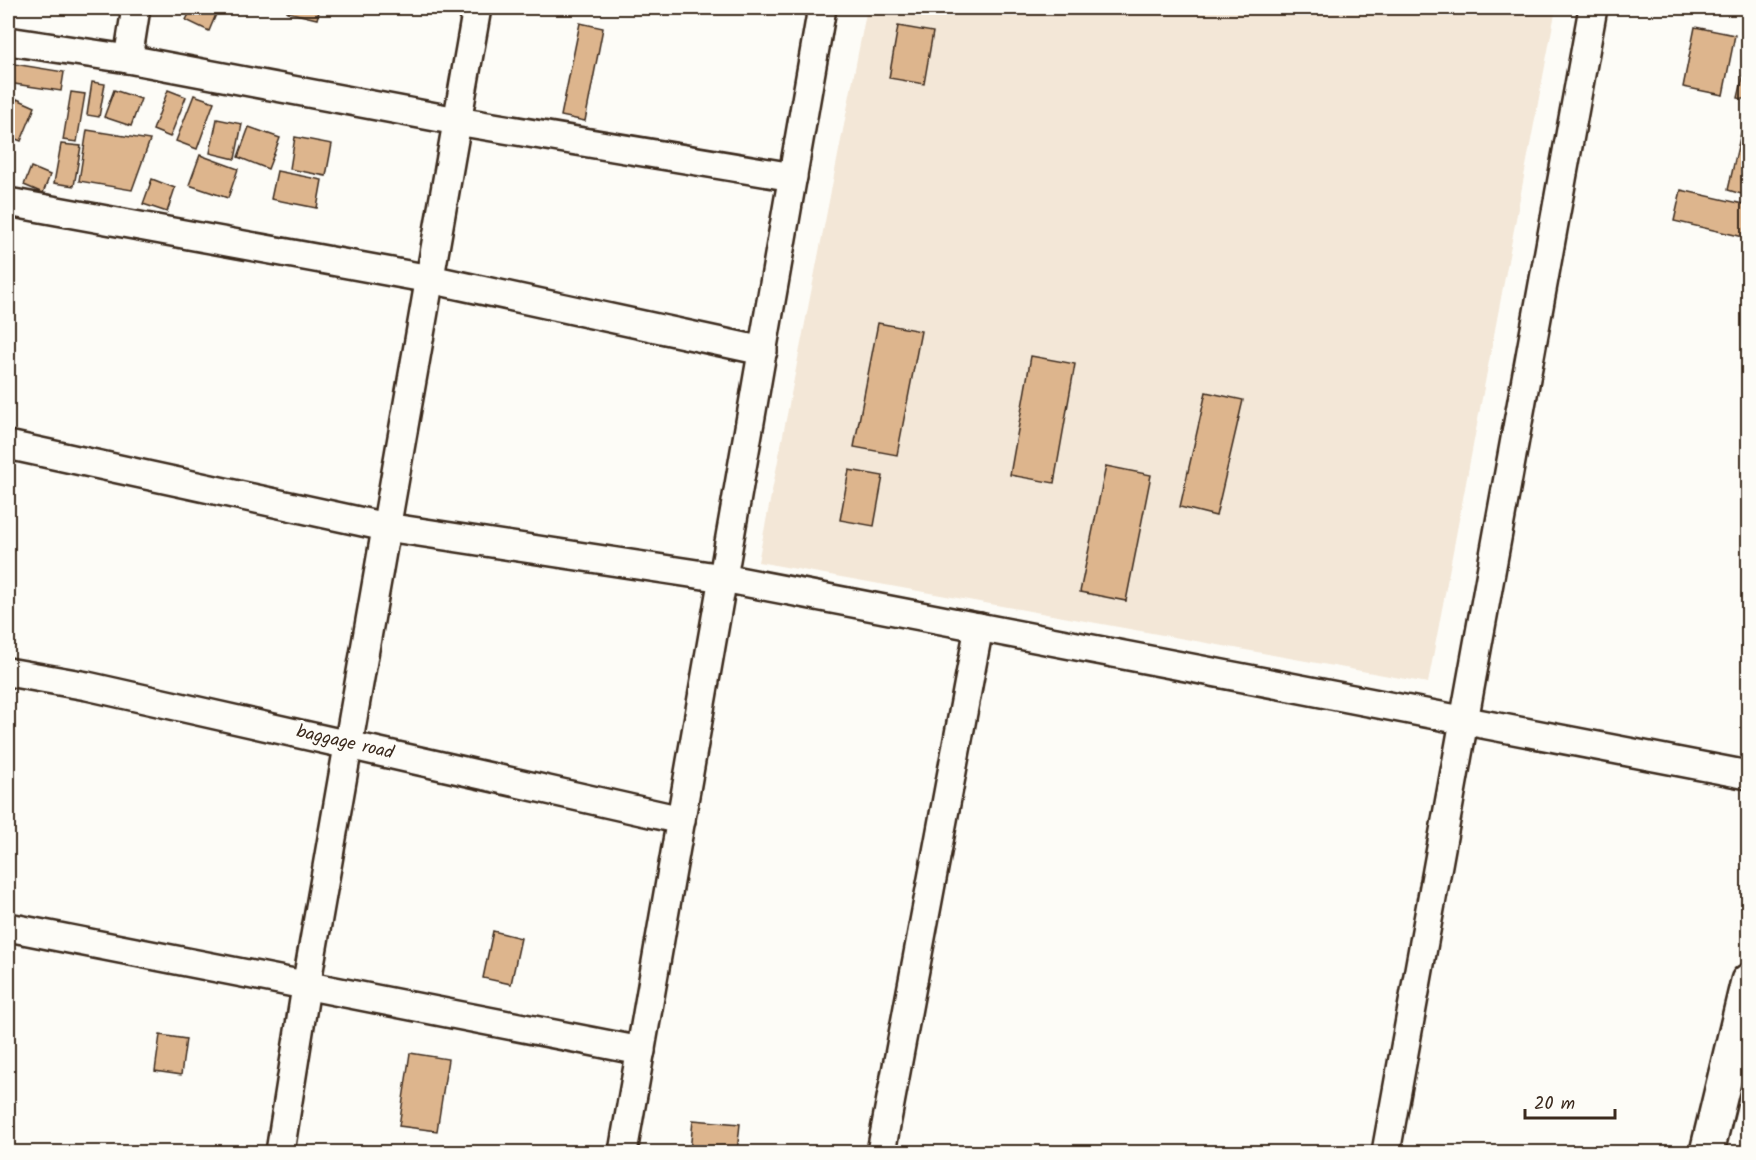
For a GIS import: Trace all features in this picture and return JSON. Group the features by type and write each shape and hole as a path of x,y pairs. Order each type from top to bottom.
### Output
{"street":[{"path":"128,59 136,8"},
{"path":"280,1152 306,987 477,8"},
{"path":"623,1152 822,8"},
{"path":"1386,1152 1593,8"},
{"path":"8,41 128,59 458,121 792,177"},
{"path":"8,202 430,279 763,351"},
{"path":"8,445 386,527 723,578 1749,775"},
{"path":"882,1152 979,627"},
{"name":"baggage road","path":"8,672 98,689 349,744 681,820"},
{"path":"8,927 641,1051"},
{"path":"1707,1152 1749,981"}],"shaded area":[{"path":"867,8 1556,8 1428,683 758,562"}],"building":[{"path":"192,8 217,12 209,31 186,20"},
{"path":"288,8 320,8 317,19 287,12"},
{"path":"580,23 603,28 585,121 561,116"},
{"path":"898,26 933,32 924,84 889,78"},
{"path":"1695,27 1735,35 1723,95 1683,87"},
{"path":"1748,55 1748,100 1738,98"},
{"path":"8,63 64,72 61,91 8,83"},
{"path":"92,82 105,84 99,117 87,115"},
{"path":"114,90 141,99 131,126 104,117"},
{"path":"168,90 186,97 170,137 153,130"},
{"path":"71,92 85,94 77,142 63,140"},
{"path":"194,95 214,102 197,149 176,141"},
{"path":"17,99 35,107 21,141 8,136 8,114 10,115"},
{"path":"1746,111 1748,112 1748,196 1728,190"},
{"path":"217,119 242,124 235,159 210,153"},
{"path":"249,127 280,138 268,169 238,157"},
{"path":"87,130 150,140 132,190 79,181"},
{"path":"295,137 332,144 326,176 290,169"},
{"path":"61,144 81,146 74,186 54,183"},
{"path":"200,155 238,169 228,198 189,185"},
{"path":"31,167 50,175 43,193 24,185"},
{"path":"277,171 322,180 317,208 271,199"},
{"path":"152,179 175,188 167,212 143,204"},
{"path":"1681,190 1748,205 1748,238 1674,221"},
{"path":"878,323 921,331 897,455 854,447"},
{"path":"1031,356 1075,364 1054,483 1010,475"},
{"path":"1206,392 1243,400 1216,516 1180,507"},
{"path":"1106,466 1151,475 1126,601 1080,592"},
{"path":"849,470 883,476 874,526 840,520"},
{"path":"493,931 521,938 511,984 483,978"},
{"path":"160,1035 186,1039 181,1075 155,1071"},
{"path":"410,1053 448,1059 437,1131 399,1126"},
{"path":"693,1120 740,1124 737,1152 690,1152"}]}
